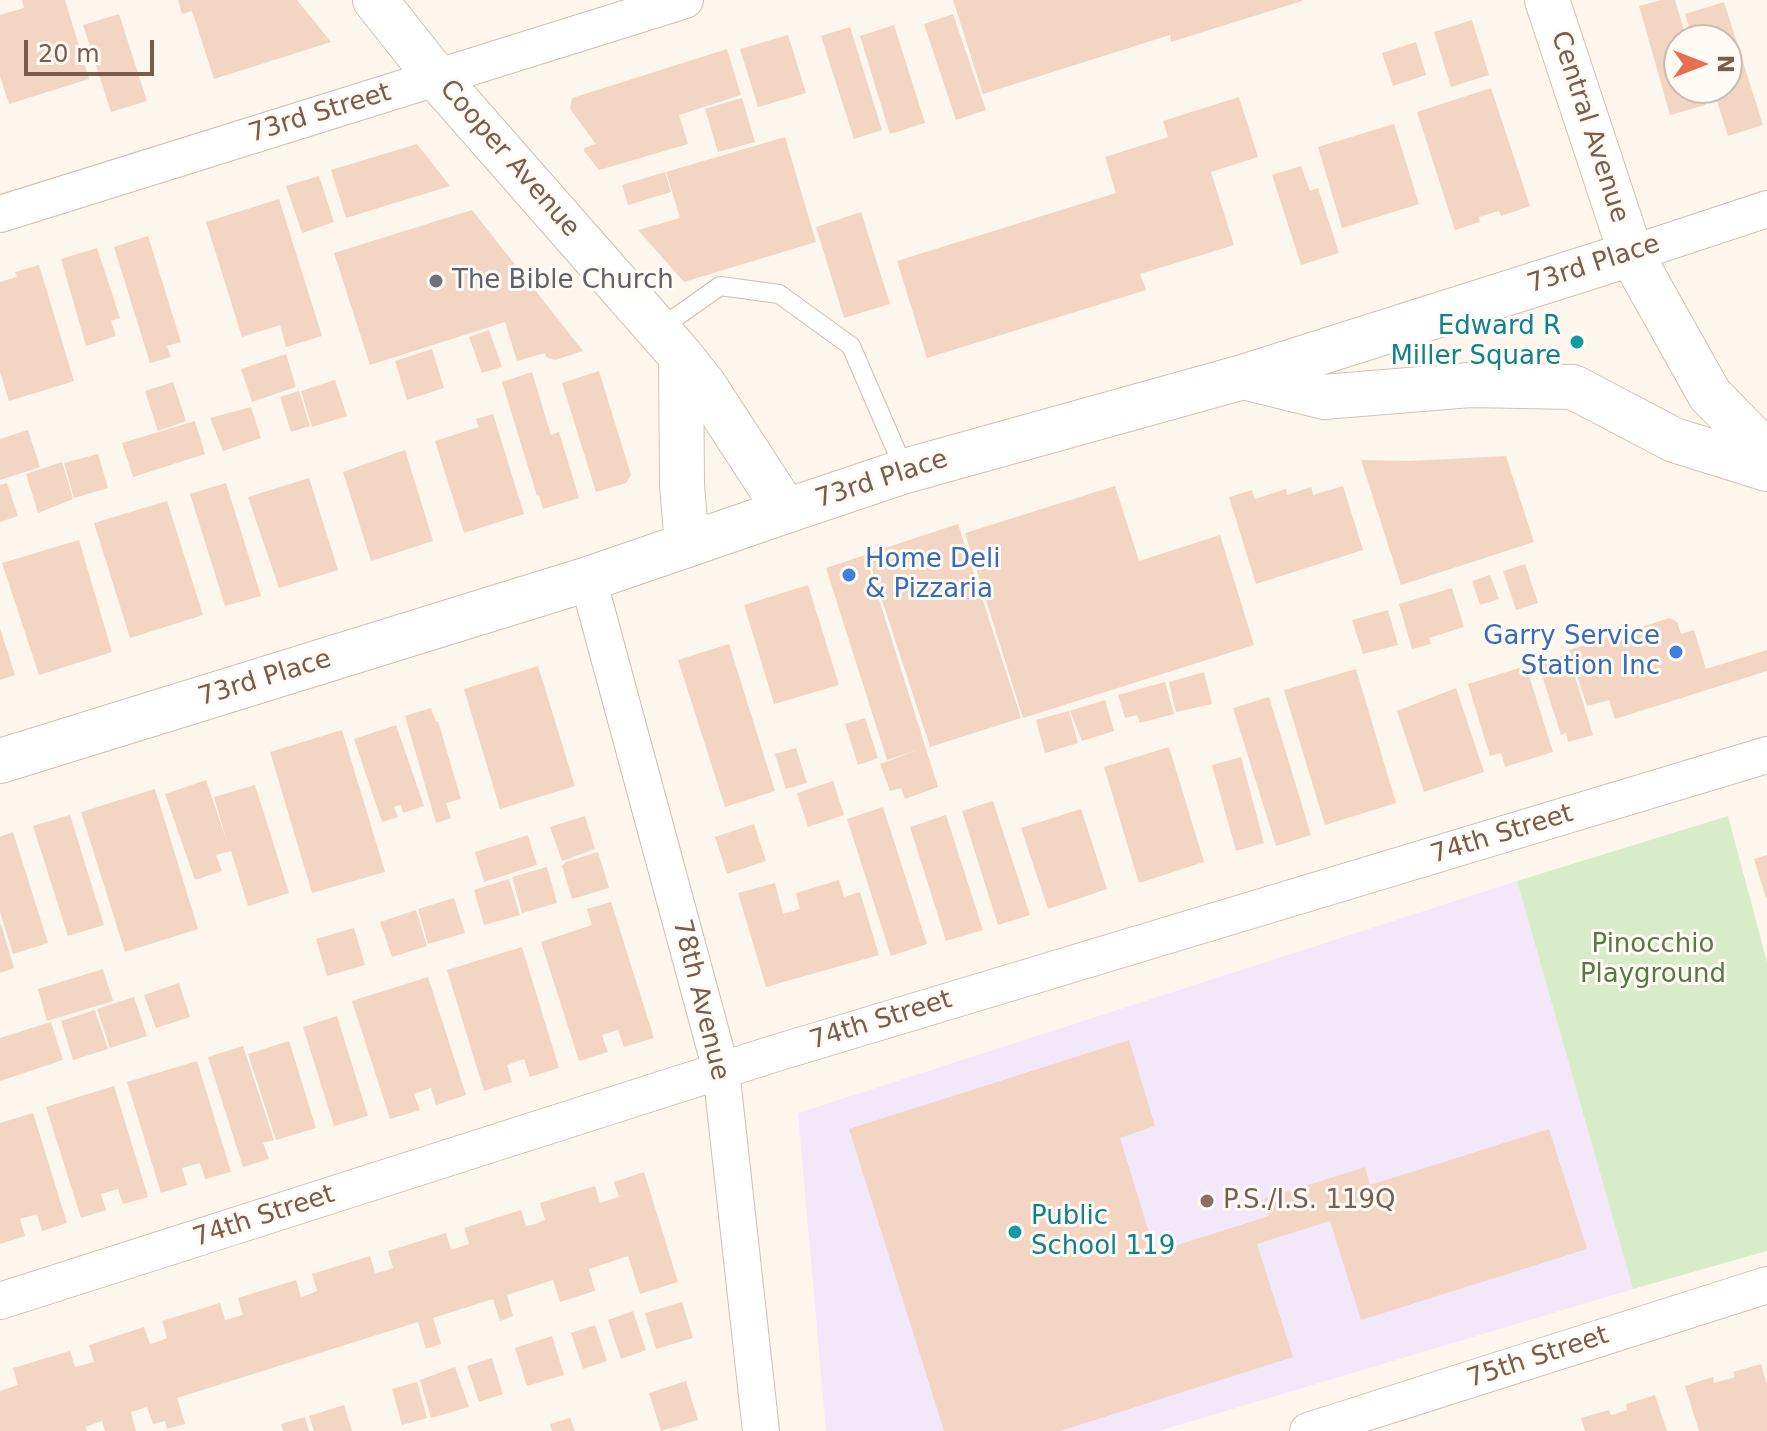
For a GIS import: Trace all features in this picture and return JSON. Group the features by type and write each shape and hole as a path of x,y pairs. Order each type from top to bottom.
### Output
{"main road":[{"name":"Cooper Avenue","path":"375,0 437,78 670,342 704,385 786,511"},
{"name":"Central Avenue","path":"1547,0 1631,254"},
{"name":"73rd Place","path":"0,761 588,579 905,471 1243,377 1631,254"},
{"path":"1631,254 1710,395 1767,453"},
{"path":"670,342 687,545"},
{"path":"1243,377 1324,397 1470,385 1573,387 1674,440 1767,469"}],"street":[{"name":"73rd Street","path":"0,214 685,0"},
{"name":"73rd Place","path":"1631,254 1767,209"},
{"name":"78th Avenue","path":"588,579 721,1070 761,1431"},
{"name":"74th Street","path":"0,1301 721,1070 1767,755"},
{"name":"75th Street","path":"1329,1428 1767,1285"}],"lane":[{"path":"670,342 720,286 779,294 851,346 905,471"}],"shaded area":[{"name":"P.S./I.S. 119Q","path":"1517,881 1633,1289 1159,1431 826,1431 798,1113"}],"green space":[{"name":"Pinocchio Playground","path":"1728,816 1767,962 1767,1251 1633,1289 1517,881"}],"building":[{"path":"22,0 65,0 89,79 9,104 0,76 0,15 24,8"},
{"path":"178,0 297,0 331,42 214,79 192,11 182,14"},
{"path":"953,0 1302,1 1171,42 1170,35 983,94"},
{"path":"1675,0 1682,24 1663,24 1663,90 1639,6"},
{"path":"1724,2 1731,24 1688,24 1685,14"},
{"path":"119,14 147,101 111,112 83,25"},
{"path":"953,14 986,110 956,120 924,24"},
{"path":"1472,20 1489,75 1451,87 1434,32"},
{"path":"894,25 925,123 890,134 860,36"},
{"path":"850,27 882,130 854,139 821,36"},
{"path":"788,35 806,93 758,107 740,49"},
{"path":"1416,42 1426,75 1393,86 1382,53"},
{"path":"727,49 741,95 679,115 688,144 599,170 584,151 584,148 596,144 570,109 572,98"},
{"path":"1743,62 1763,125 1728,136 1718,104 1743,104"},
{"path":"1491,88 1530,206 1501,216 1499,211 1479,217 1480,222 1455,230 1417,112"},
{"path":"1239,97 1258,157 1211,172 1234,245 1140,274 1146,290 927,358 897,261 1116,193 1105,157 1168,137 1163,121"},
{"path":"742,98 755,142 718,152 705,109"},
{"path":"1667,104 1706,105 1670,115"},
{"path":"1394,124 1419,204 1342,228 1318,147"},
{"path":"785,137 816,242 684,282 638,230 680,218 666,172"},
{"path":"417,144 450,186 346,218 331,170"},
{"path":"1301,166 1310,191 1318,188 1339,253 1301,265 1272,175"},
{"path":"665,172 671,192 628,205 622,185"},
{"path":"319,176 334,222 302,233 286,186"},
{"path":"279,199 322,336 286,347 280,325 242,337 206,222"},
{"name":"The Bible Church","path":"472,210 583,351 555,360 546,357 545,353 517,361 505,322 370,365 334,253"},
{"path":"861,212 890,304 844,318 816,227"},
{"path":"148,236 181,342 167,346 171,357 150,363 114,247"},
{"path":"97,248 120,318 111,321 116,336 86,346 61,259"},
{"path":"39,265 74,381 9,401 0,372 0,282 17,277 15,272"},
{"path":"489,330 502,367 482,373 469,337"},
{"path":"432,349 444,388 407,400 395,361"},
{"path":"286,354 296,387 252,402 241,369"},
{"path":"599,371 631,475 626,483 596,492 562,383"},
{"path":"532,372 551,435 559,432 579,498 543,509 502,382"},
{"path":"335,380 347,416 312,427 301,391"},
{"path":"173,382 186,421 158,431 145,391"},
{"path":"299,391 310,426 291,432 280,397"},
{"path":"251,407 261,438 223,451 210,418"},
{"path":"493,414 524,514 464,533 435,441 479,427 476,419"},
{"path":"195,421 205,454 133,477 122,443"},
{"path":"28,430 40,467 0,480 0,439"},
{"path":"405,450 433,541 371,561 343,472"},
{"path":"98,454 108,488 74,498 64,463"},
{"path":"1506,456 1534,542 1401,585 1361,460"},
{"path":"62,462 73,499 38,513 26,474"},
{"path":"309,478 338,570 279,588 248,497"},
{"path":"7,483 18,516 0,522 0,485"},
{"path":"226,483 261,596 225,606 190,494"},
{"path":"1115,486 1139,561 1220,535 1254,645 1023,718 965,533"},
{"path":"1343,486 1363,550 1256,584 1229,497 1252,490 1255,499 1286,489 1287,495 1311,487 1313,495"},
{"path":"167,501 203,615 130,638 94,523"},
{"path":"958,524 1021,718 930,747 867,554"},
{"path":"79,540 112,652 39,675 2,563"},
{"path":"865,555 938,787 905,799 901,788 890,791 880,764 920,749 887,760 826,568"},
{"path":"1525,564 1538,603 1516,610 1503,571"},
{"path":"1490,575 1499,599 1480,605 1472,581"},
{"path":"808,585 839,685 774,704 744,605"},
{"path":"1452,588 1464,627 1429,638 1431,644 1412,649 1399,604"},
{"path":"1388,610 1398,645 1363,654 1352,620"},
{"path":"1670,618 1677,622 1681,634 1694,630 1706,669 1767,650 1767,671 1615,719 1609,700 1587,706 1569,650"},
{"path":"0,628 15,675 0,680"},
{"path":"729,644 775,791 725,807 678,660"},
{"path":"1568,654 1593,735 1568,742 1566,733 1561,735 1538,663"},
{"path":"538,666 575,786 500,809 464,689"},
{"path":"1526,666 1553,752 1505,767 1501,753 1490,756 1468,684"},
{"path":"1356,669 1396,803 1325,825 1284,690"},
{"path":"1204,672 1212,704 1176,712 1169,682"},
{"path":"1165,682 1174,714 1140,723 1137,715 1125,718 1118,695"},
{"path":"1456,688 1484,772 1424,792 1397,711"},
{"path":"1269,697 1311,835 1276,846 1233,708"},
{"path":"1105,700 1114,731 1082,741 1070,711"},
{"path":"431,708 438,721 461,799 446,803 451,818 436,823 405,716"},
{"path":"1069,711 1078,743 1045,753 1036,720"},
{"path":"865,718 878,758 858,765 845,724"},
{"path":"396,725 424,806 403,813 401,805 394,807 398,817 382,822 354,739"},
{"path":"342,730 385,872 312,893 270,752"},
{"path":"1169,747 1204,862 1139,883 1104,767"},
{"path":"796,748 807,783 786,789 775,754"},
{"path":"1241,757 1264,843 1236,851 1212,765"},
{"path":"206,780 227,842 214,797 255,785 289,893 248,906 231,851 216,855 222,871 195,880 165,794"},
{"path":"833,781 844,815 808,827 797,793"},
{"path":"155,789 198,929 125,952 81,812"},
{"path":"993,801 1030,915 998,925 962,811"},
{"path":"883,807 927,944 891,956 847,819"},
{"path":"1081,809 1107,889 1048,909 1021,828"},
{"path":"70,815 104,925 68,936 33,826"},
{"path":"946,815 983,930 946,941 910,827"},
{"path":"585,816 595,849 562,861 550,827"},
{"path":"754,824 766,861 727,874 715,837"},
{"path":"13,832 48,943 13,954 0,912 0,837"},
{"path":"528,835 537,865 484,882 475,852"},
{"path":"598,852 609,888 572,899 562,866"},
{"path":"1767,855 1767,898 1766,898 1754,859"},
{"path":"547,867 557,903 522,913 512,877"},
{"path":"509,879 520,915 484,925 474,890"},
{"path":"839,880 844,897 860,892 879,955 766,987 738,893 775,883 783,914 800,909 796,893"},
{"path":"454,898 465,933 428,944 418,909"},
{"path":"611,902 654,1038 624,1047 618,1030 611,1032 602,1035 608,1052 579,1061 541,942 592,925 587,909"},
{"path":"416,910 427,946 392,957 380,922"},
{"path":"0,925 14,968 0,973"},
{"path":"354,928 365,965 327,976 316,939"},
{"path":"522,947 559,1068 530,1077 524,1059 507,1065 512,1082 484,1091 447,970"},
{"path":"103,969 113,1001 47,1021 38,989"},
{"path":"428,977 466,1095 436,1105 431,1088 414,1094 420,1110 390,1119 352,1001"},
{"path":"179,983 190,1017 156,1028 144,995"},
{"path":"134,997 147,1036 110,1048 97,1009"},
{"path":"95,1010 108,1049 73,1060 61,1021"},
{"path":"337,1016 368,1116 334,1126 303,1027"},
{"path":"51,1022 63,1060 0,1081 0,1038"},
{"name":"Public School 119","path":"1129,1040 1155,1126 1120,1138 1155,1252 1269,1216 1264,1199 1365,1167 1370,1185 1549,1129 1587,1249 1361,1320 1330,1221 1257,1244 1293,1357 1060,1431 944,1431 849,1129"},
{"path":"289,1041 316,1128 276,1140 248,1054"},
{"path":"243,1046 274,1140 263,1143 269,1159 243,1167 208,1057"},
{"path":"197,1061 231,1172 205,1179 200,1163 182,1168 187,1185 161,1193 127,1082"},
{"path":"114,1086 148,1197 123,1204 118,1189 101,1194 106,1210 81,1218 46,1107"},
{"path":"33,1113 67,1223 42,1231 37,1214 20,1219 25,1236 0,1244 0,1123"},
{"path":"644,1172 678,1282 640,1294 628,1256 589,1269 595,1291 560,1302 553,1280 507,1295 513,1316 500,1321 493,1299 433,1318 441,1344 426,1349 418,1322 177,1398 185,1424 167,1429 165,1421 153,1424 147,1407 131,1412 136,1431 105,1431 102,1421 85,1427 87,1431 0,1431 0,1391 18,1385 13,1368 70,1351 75,1367 94,1362 89,1345 144,1327 150,1344 160,1341 167,1338 162,1321 220,1303 225,1320 243,1315 238,1298 296,1280 301,1297 317,1291 312,1274 370,1256 375,1273 385,1271 393,1268 388,1251 446,1233 451,1250 469,1244 464,1228 521,1210 526,1226 535,1224 545,1220 540,1203 595,1186 600,1203 619,1197 614,1182"},
{"path":"682,1302 693,1338 656,1349 645,1313"},
{"path":"633,1311 646,1350 621,1359 608,1320"},
{"path":"595,1325 607,1361 583,1369 571,1333"},
{"path":"552,1336 564,1375 527,1386 515,1348"},
{"path":"492,1358 503,1394 479,1402 467,1366"},
{"path":"1761,1364 1767,1385 1767,1431 1699,1431 1685,1386 1713,1377 1714,1383 1735,1377 1733,1372"},
{"path":"455,1367 469,1407 431,1418 420,1380"},
{"path":"686,1381 698,1420 661,1431 649,1393"},
{"path":"417,1382 427,1418 402,1425 392,1389"},
{"path":"1655,1395 1667,1431 1585,1431 1581,1418 1609,1410 1611,1415 1627,1410 1626,1404"},
{"path":"344,1405 352,1431 314,1431 309,1416"},
{"path":"305,1417 309,1431 283,1431 281,1424"},
{"path":"570,1418 575,1431 552,1431 550,1424"}],"place":[{"name":"The Bible Church","path":"436,281"},
{"name":"Edward R Miller Square","path":"1577,342"},
{"name":"Home Deli & Pizzaria","path":"849,575"},
{"name":"Garry Service Station Inc","path":"1676,652"},
{"name":"P.S./I.S. 119Q","path":"1207,1201"},
{"name":"Public School 119","path":"1015,1232"}]}
